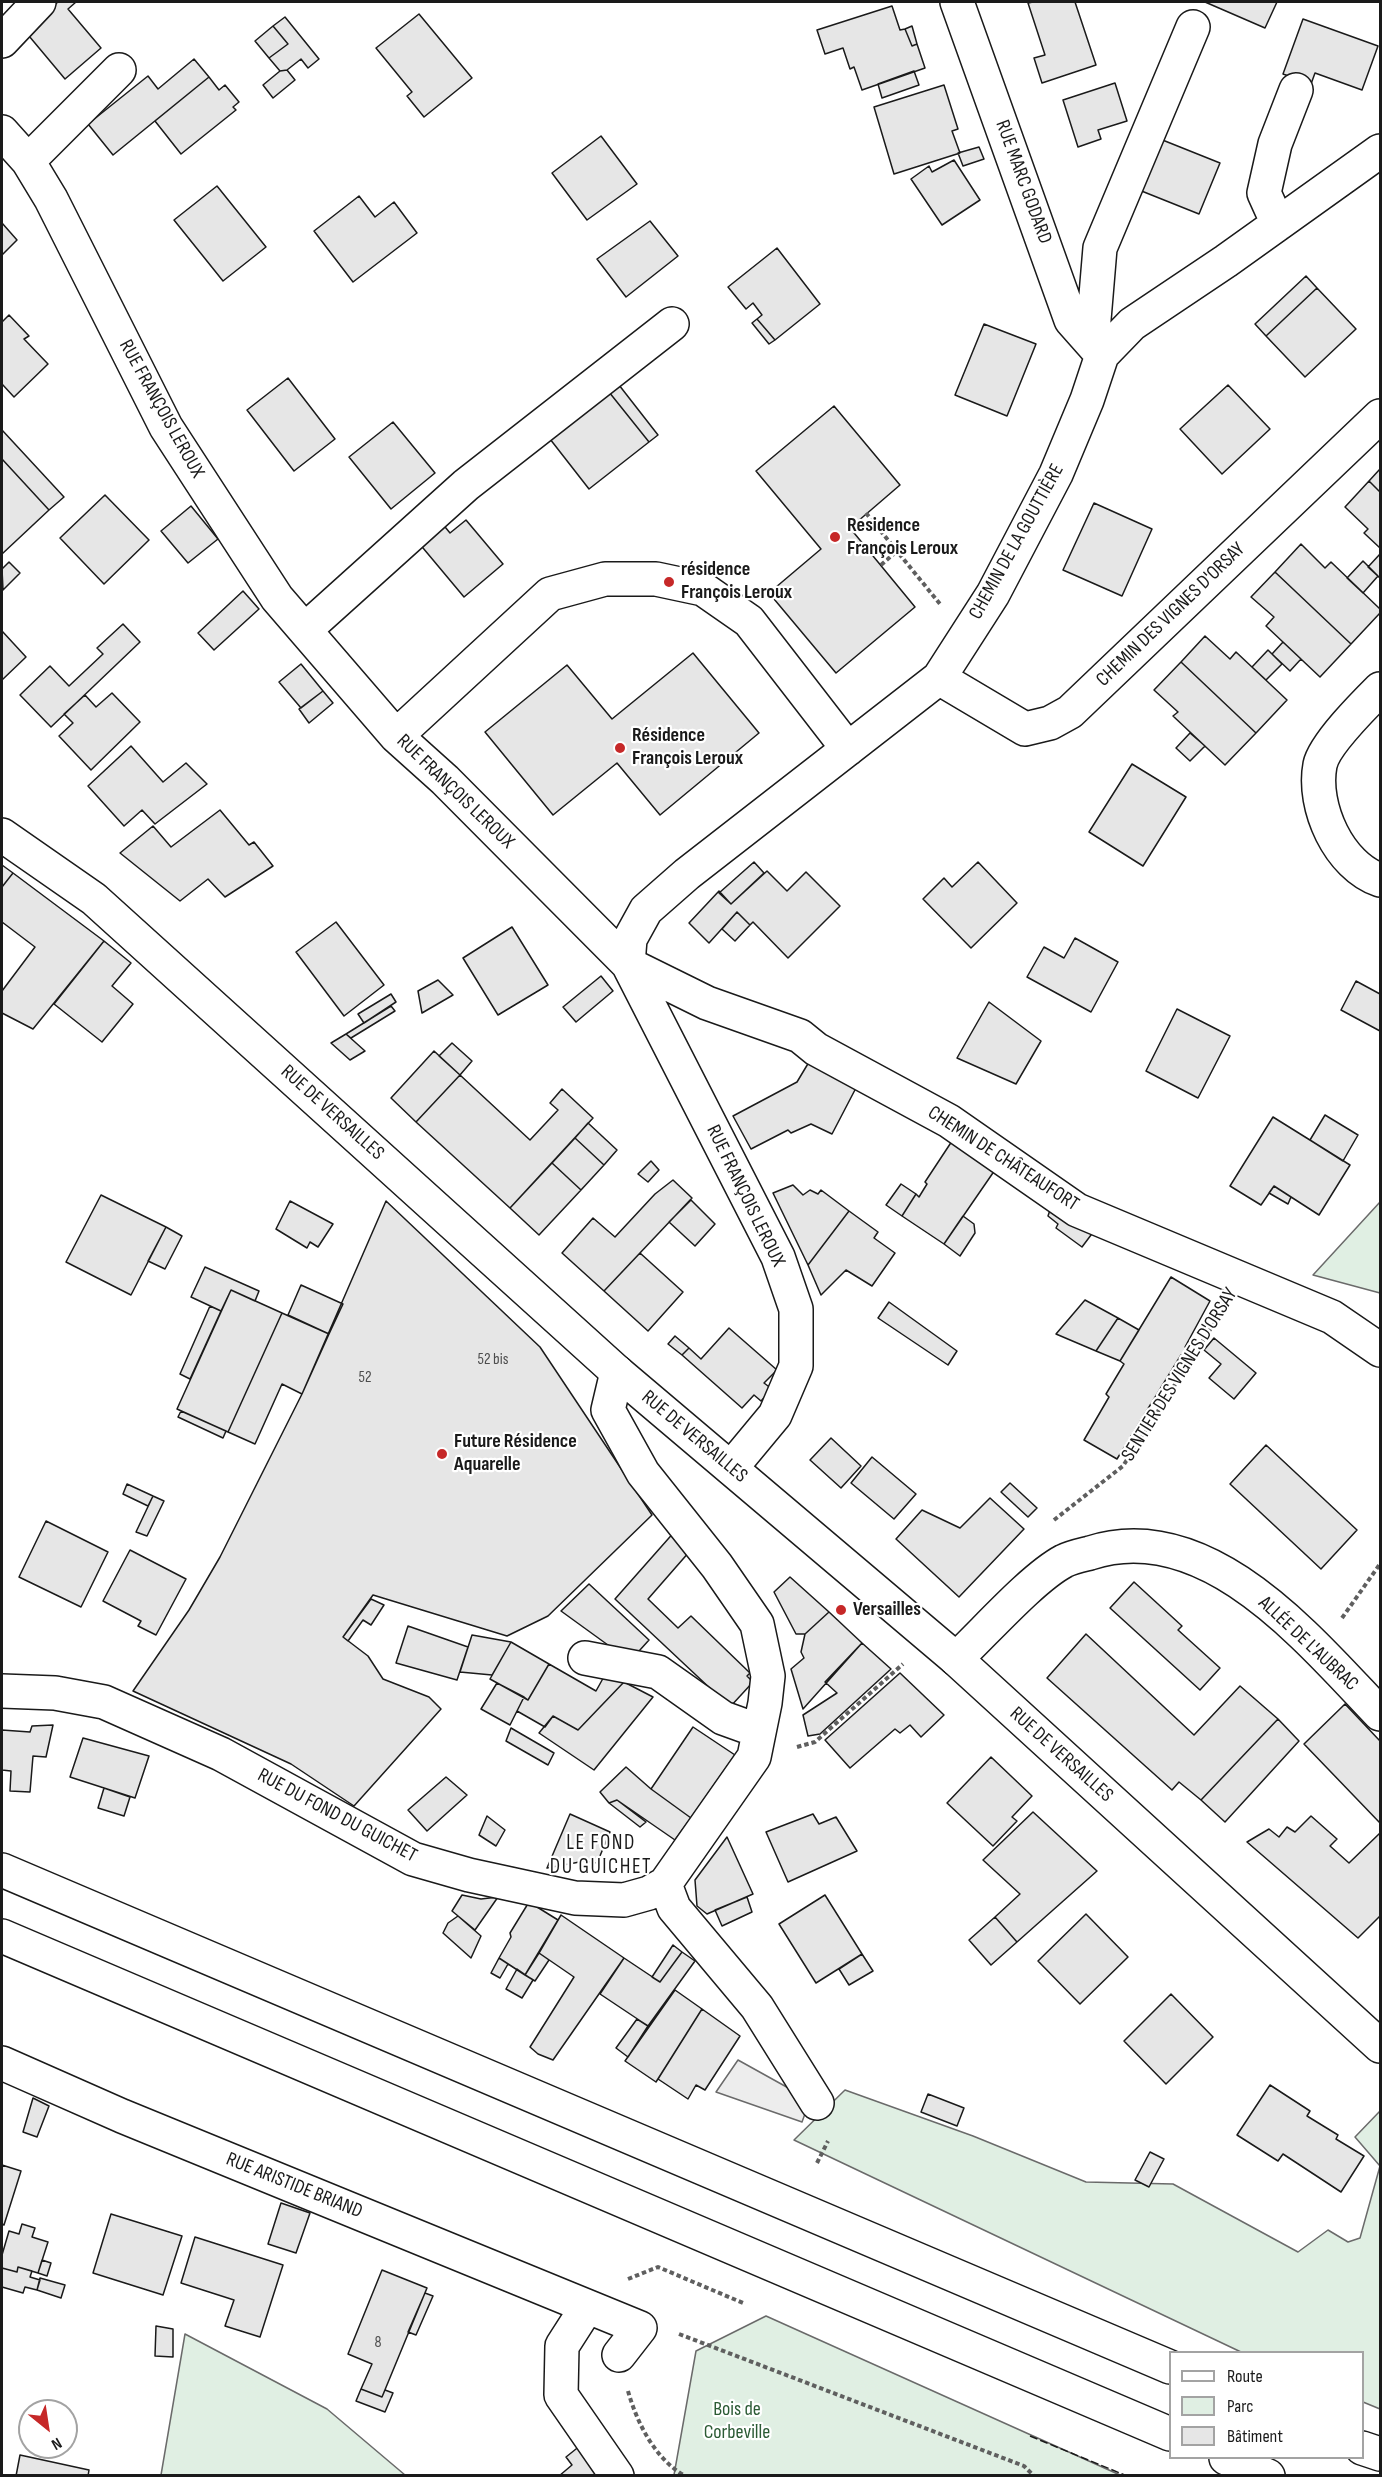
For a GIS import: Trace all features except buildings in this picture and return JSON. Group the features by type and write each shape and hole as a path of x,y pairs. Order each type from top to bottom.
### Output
{"main road":[{"path":"2,41 39,2"},
{"name":"RUE MARC GODARD","path":"957,2 1071,320 1097,349"},
{"path":"1097,349 1100,248 1193,27"},
{"path":"28,161 120,70"},
{"path":"1278,224 1264,193 1275,144 1296,90"},
{"name":"RUE FRANÇOIS LEROUX","path":"2,132 28,161 51,199 166,427 277,598 396,736 444,780 628,964 778,1257 796,1309 796,1366 775,1415 731,1468"},
{"name":"CHEMIN DE LA GOUTTIÈRE","path":"628,964 630,939 646,910 687,874 939,678 965,634 993,594 1056,474 1087,400 1097,349 1380,151"},
{"path":"306,629 466,485 672,324"},
{"name":"CHEMIN DES VIGNES D'ORSAY","path":"939,678 1025,729 1050,723 1070,712 1380,416"},
{"path":"396,736 550,594 605,579 656,579 703,589 748,621 848,749"},
{"path":"1380,689 1347,722 1320,764 1322,814 1343,854 1380,880"},
{"name":"RUE DE VERSAILLES","path":"2,835 94,899 617,1372 956,1659 1380,2046"},
{"name":"CHEMIN DE CHÂTEAUFORT","path":"628,964 707,1003 800,1036 816,1049 949,1121 1077,1210 1332,1317 1380,1350"},
{"path":"617,1372 608,1410 643,1473 717,1566 757,1624 768,1676 757,1744 665,1884 674,1908 757,2007 817,2103"},
{"name":"ALLÉE DE L'AUBRAC","path":"956,1659 1032,1586 1064,1561 1103,1548 1128,1544 1178,1552 1237,1579 1292,1623 1380,1714"},
{"path":"585,1658 658,1672 757,1744"},
{"name":"RUE DU FOND DU GUICHET","path":"2,1691 55,1693 104,1702 231,1759 413,1859 469,1875 575,1898 624,1900 650,1893 665,1884"},
{"path":"2,1870 1169,2367"},
{"path":"2,1936 1169,2434"},
{"name":"RUE ARISTIDE BRIAND","path":"2,2062 122,2116 640,2328"},
{"path":"587,2307 562,2346 561,2395 617,2475"},
{"path":"619,2355 640,2328"},
{"path":"1364,2449 1380,2454"},
{"path":"1231,2459 1268,2475"}],"path":[{"path":"866,513 965,634"},
{"path":"880,565 897,551"},
{"name":"SENTIER DES VIGNES D'ORSAY","path":"1053,1521 1123,1466 1240,1279"},
{"path":"1319,1651 1380,1564"},
{"path":"757,1744 815,1742 897,1669"},
{"path":"587,2307 625,2280 658,2267 743,2303"},
{"path":"640,2328 674,2332 1024,2466 1034,2475"},
{"path":"619,2355 633,2410 645,2435 675,2470 685,2475"}],"green space":[{"path":"1380,1202 1380,1293 1313,1275"},
{"path":"845,2090 973,2136 1086,2182 1173,2184 1298,2252 1328,2230 1348,2242 1360,2238 1380,2166 1380,2409 1364,2402 1364,2351 1239,2351 794,2140"},
{"path":"1380,2111 1380,2166 1355,2137"},
{"name":"Bois de Corbeville","path":"766,2316 1120,2475 674,2475 696,2351"},
{"path":"185,2334 327,2409 405,2475 161,2475"}],"shaded area":[{"path":"738,2060 810,2100 802,2122 716,2092"}],"fence":[{"path":"1030,2436 1127,2476"}],"place":[{"name":"Residence François Leroux","path":"835,537"},
{"name":"résidence François Leroux","path":"669,582"},
{"name":"Résidence François Leroux","path":"620,748"},
{"name":"Future Résidence Aquarelle","path":"442,1454"},
{"name":"Versailles","path":"841,1610"}],"district":[{"name":"LE FOND DU GUICHET","path":"601,1856"}]}
